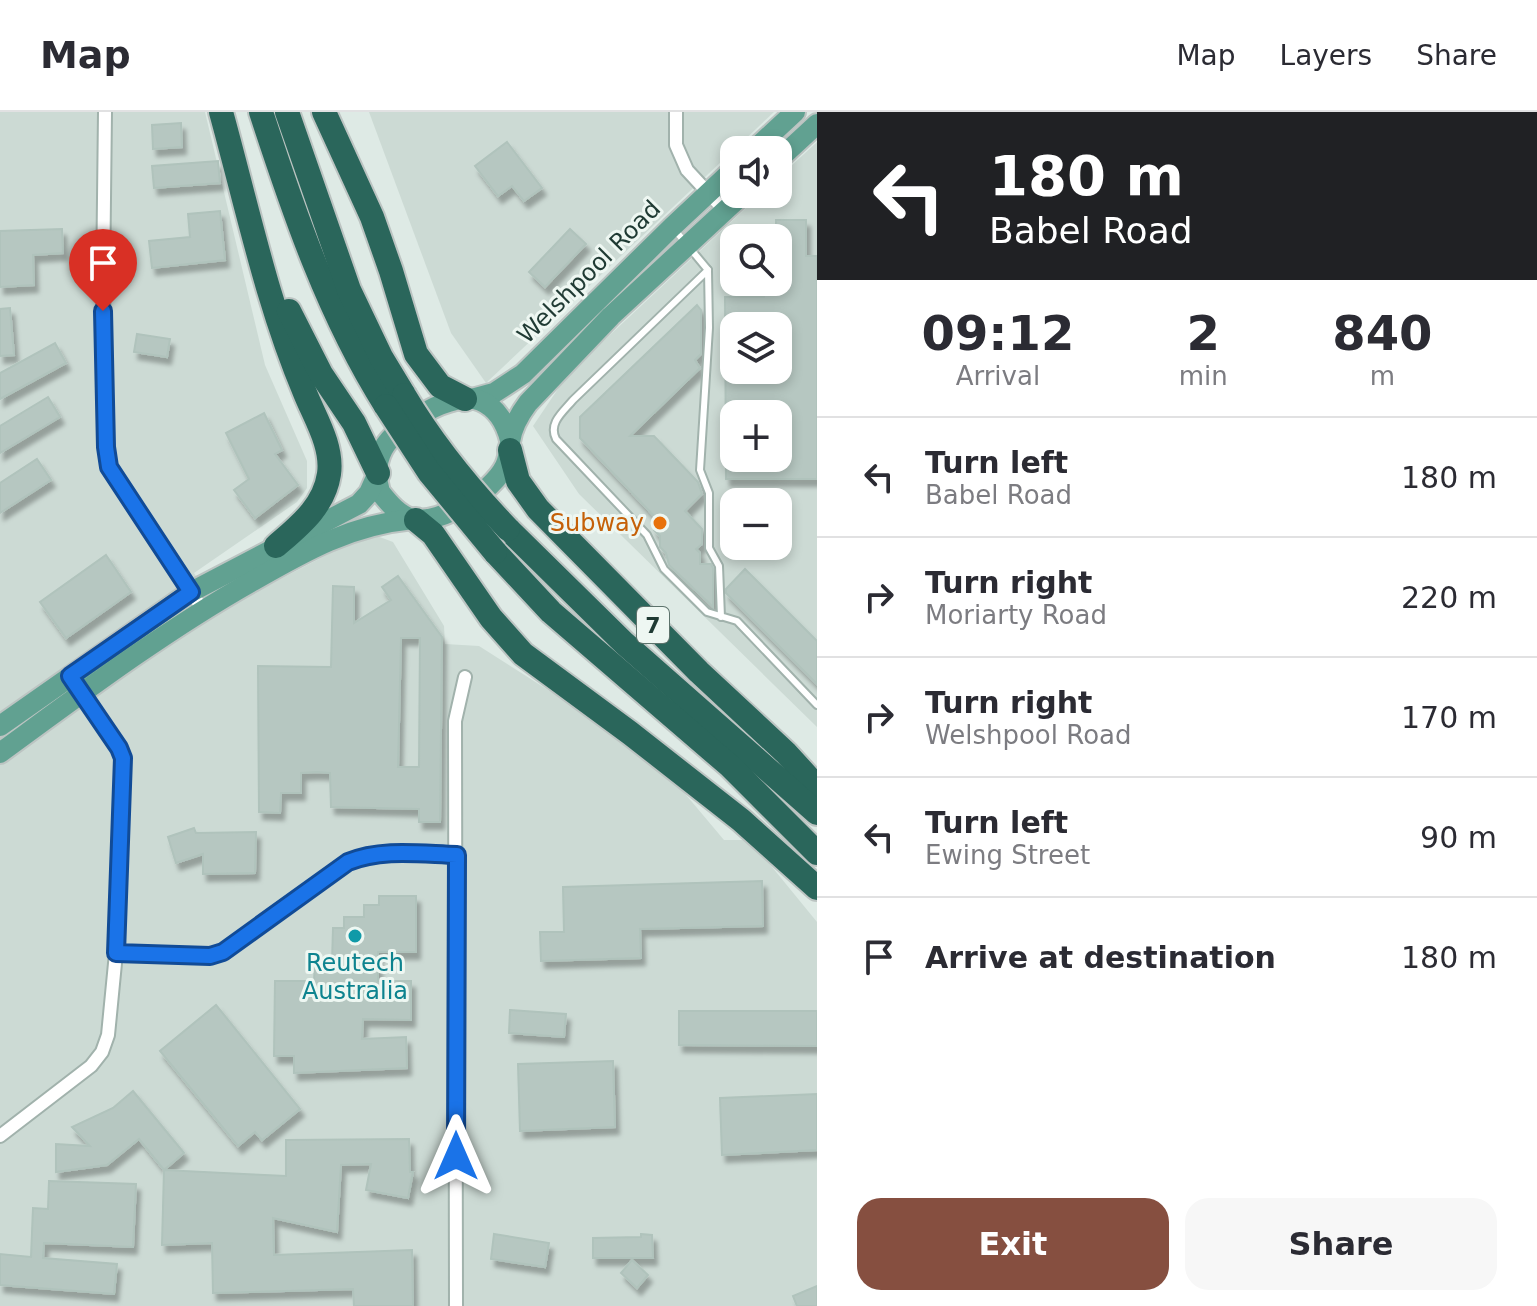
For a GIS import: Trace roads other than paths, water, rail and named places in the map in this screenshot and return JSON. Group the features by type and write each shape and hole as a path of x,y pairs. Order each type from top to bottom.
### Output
{"highway":[{"path":"221,112 276,316 329,457 326,486 319,503 276,546"},
{"name":"7","path":"261,112 312,259 361,368 421,425 508,529 624,643 817,813"},
{"name":"7","path":"287,112 349,290 381,357 395,401 429,472 495,552 551,612 730,766 817,853"},
{"path":"324,112 372,217 416,354 440,386 468,399"},
{"path":"234,159 295,326 321,374 354,423 378,474"},
{"name":"7","path":"510,445 518,481 538,509 817,787"},
{"path":"415,519 433,534 491,618 523,654 741,820 817,888"}],"main road":[{"path":"769,136 795,112"},
{"path":"792,147 817,124"},
{"name":"Welshpool Road","path":"468,399 494,393 523,374 720,182"},
{"name":"Welshpool Road","path":"510,445 517,419 528,403 611,316 728,208"},
{"path":"0,726 191,592 359,504 369,493 378,474 384,447 402,428 428,411 449,402 468,399 484,403 498,415 510,445 506,465 500,475 477,495 442,515 374,524 316,545 203,610 0,753"},
{"path":"378,474 382,495 401,513 415,519"},
{"path":"95,658 102,664 108,664 143,651"}],"street":[{"path":"105,112 103,284 109,467 203,610"},
{"path":"676,112 676,145 687,170 725,211"},
{"path":"0,1136 91,1066 102,1052 108,1035 116,953 123,758 70,676"},
{"path":"456,1306 455,721 465,677"},
{"path":"116,953 210,956 223,952 348,862 376,853 457,855"}],"lane":[{"path":"672,227 708,270 709,328 700,470 709,493 709,548 719,566 721,617"},
{"path":"708,270 573,400 555,422 553,431 556,439 647,535 664,569 707,612 737,621 817,705"}],"place":[{"name":"Subway","path":"660,523"},
{"name":"Reutech Australia","path":"355,936"}]}
